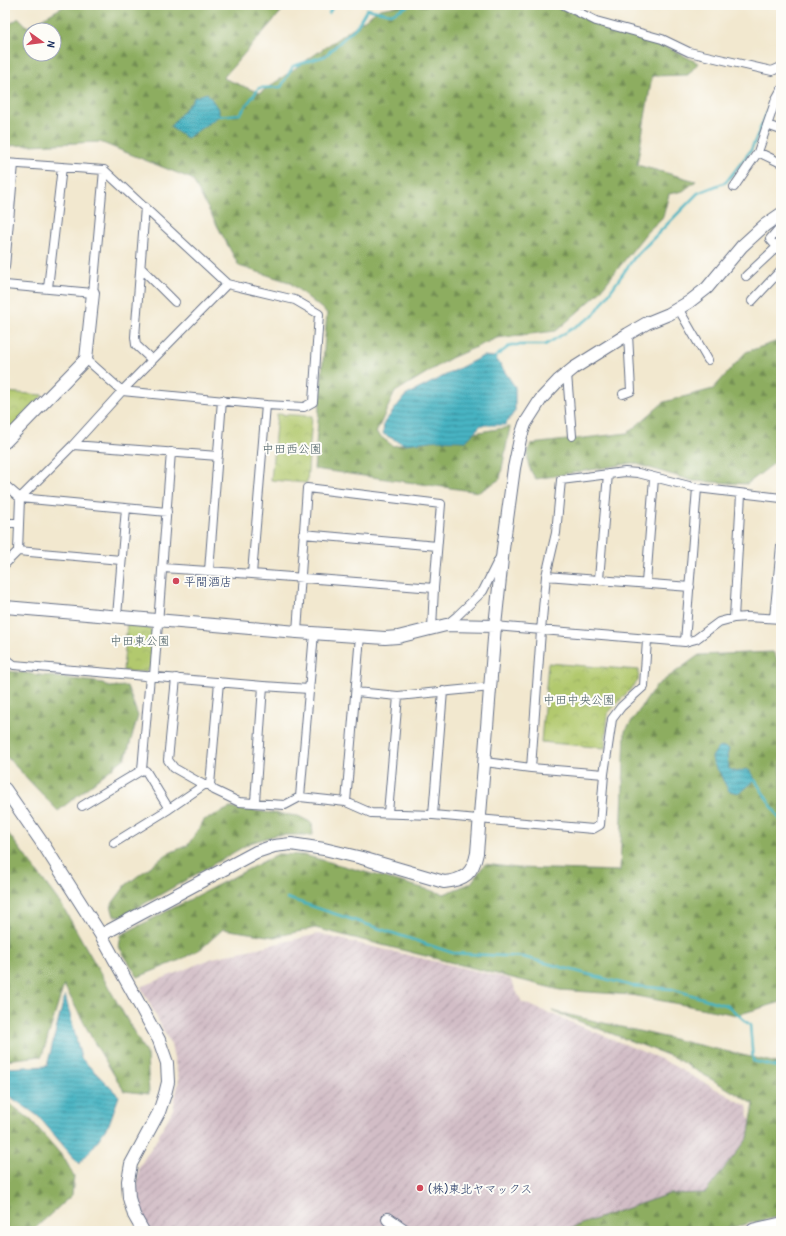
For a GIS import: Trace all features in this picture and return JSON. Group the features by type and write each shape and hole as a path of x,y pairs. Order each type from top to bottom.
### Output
{"highway":[{"path":"754,1231 781,1225"}],"street":[{"path":"564,5 596,22 662,39 690,52 772,71 781,67"},
{"path":"734,188 758,152 776,99 781,90"},
{"path":"767,124 781,130"},
{"path":"758,152 781,163"},
{"path":"5,163 104,170 227,284 295,300 319,314 313,402 304,407 266,405 122,391 86,359"},
{"path":"5,267 14,164"},
{"path":"48,288 62,167"},
{"path":"5,442 86,359 104,170"},
{"path":"145,207 134,337 136,345 152,360"},
{"path":"101,935 256,852 274,846 291,844 324,849 362,858 444,882 451,881 469,873 475,864 478,853 495,626 503,549 514,468 520,439 525,424 541,399 567,374 628,334 690,302 707,288 742,246 765,225 781,214"},
{"path":"746,276 779,249 770,239 781,226"},
{"path":"141,268 175,302"},
{"path":"752,301 781,270"},
{"path":"5,564 18,551 20,498 73,445 122,391 227,284"},
{"path":"5,285 93,293"},
{"path":"678,308 708,360"},
{"path":"624,394 631,391 628,334"},
{"path":"567,374 572,436"},
{"path":"209,571 222,400"},
{"path":"252,574 266,405"},
{"path":"73,445 218,456"},
{"path":"142,770 159,619 171,452"},
{"path":"531,768 546,576 556,533 561,480 625,472 638,473 698,488 781,498"},
{"path":"599,579 608,474"},
{"path":"646,584 654,478"},
{"path":"5,485 20,498 167,512"},
{"path":"296,632 307,488 441,504 432,628"},
{"path":"685,642 698,488"},
{"path":"734,618 741,494"},
{"path":"117,616 126,508"},
{"path":"5,523 19,523"},
{"path":"303,534 437,546"},
{"path":"5,606 296,632 385,638 398,637 446,624 495,626 685,642 696,638 719,622 734,618 778,618 781,546"},
{"path":"446,624 457,616 483,591 497,565 503,549"},
{"path":"18,551 121,560"},
{"path":"163,568 434,588"},
{"path":"546,576 690,587"},
{"path":"300,797 314,633"},
{"path":"346,802 360,636"},
{"path":"176,678 168,760 174,768 239,802 285,805 300,797 346,802 371,813 433,815 593,829 600,825 604,774 612,719 621,707 644,686 647,640"},
{"path":"5,658 14,665 309,689"},
{"path":"207,785 219,682"},
{"path":"255,802 263,686"},
{"path":"356,692 398,696 491,687"},
{"path":"433,815 443,691"},
{"path":"388,813 398,696"},
{"path":"485,762 531,768 604,774"},
{"path":"82,806 142,770"},
{"path":"142,770 146,771 169,809"},
{"path":"114,843 207,785"},
{"path":"5,789 45,847 101,935 159,1040 167,1063 168,1082 165,1094 159,1112 131,1164 128,1181 129,1198 132,1209 143,1231"},
{"path":"388,1219 405,1231"}],"shaded area":[{"path":"318,934 510,979 522,1002 663,1060 747,1106 754,1138 706,1199 589,1231 152,1231 144,1225 136,1196 139,1167 154,1144 173,1109 179,1080 171,1045 141,987 213,958"}],"green space":[{"path":"66,5 287,5 223,78 260,93 380,9 403,5 558,5 587,19 673,50 698,63 688,75 652,76 637,165 696,181 683,191 669,194 663,217 647,232 597,295 556,331 497,338 451,358 395,392 376,433 393,446 510,427 500,479 479,492 314,469 327,313 289,282 239,266 192,179 100,142 5,146 5,27 19,18 23,22 22,62 62,62 62,22 37,22"},
{"path":"781,340 781,458 747,484 693,481 633,463 536,479 531,470 528,462 528,453 531,444 628,433 664,402 713,389 746,352"},
{"path":"5,392 43,395 5,435"},
{"name":"中田西公園","path":"277,414 312,416 307,483 271,480"},
{"name":"中田東公園","path":"127,622 147,625 154,633 151,667 145,672 123,671"},
{"path":"773,652 781,666 781,1002 737,1015 631,995 560,990 315,928 274,937 223,929 202,948 180,960 138,977 119,947 121,935 278,854 304,855 444,894 471,883 485,864 517,868 620,871 625,731 656,686 699,655"},
{"name":"中田中央公園","path":"548,663 639,670 638,681 608,713 605,748 541,742"},
{"path":"5,668 9,671 103,683 109,687 127,686 138,716 126,757 58,811 5,755"},
{"path":"230,808 298,816 312,823 313,835 276,835 250,843 123,916 114,916 111,905 126,885 167,854 188,845 204,820"},
{"path":"5,829 63,907 147,1055 149,1094 124,1091 94,1042 64,985 42,1056 5,1060"},
{"path":"552,1011 781,1064 781,1216 717,1231 566,1231 578,1225 669,1194 705,1193 748,1138 754,1104 673,1057"},
{"path":"5,1100 31,1120 64,1158 74,1176 72,1195 32,1231 5,1231"},
{"path":"427,1227 455,1231 425,1231"}],"water":[{"path":"207,93 219,110 219,116 187,138 170,127 195,97"},
{"path":"483,356 495,357 515,387 515,411 505,425 481,425 466,441 438,440 404,444 383,434 384,423 405,396"},
{"path":"724,747 729,749 727,756 729,769 736,772 747,769 752,773 755,780 740,793 729,791 713,763 712,757 718,748"},
{"path":"65,995 81,1058 119,1096 109,1124 79,1164 38,1116 5,1093 5,1068 47,1066"}],"waterway":[{"path":"329,13 334,5"},
{"path":"219,116 240,114 259,88 281,87 293,66 325,56 357,26 367,9 391,14 410,5"},
{"path":"777,90 781,82"},
{"path":"495,357 511,345 545,345 593,316 634,258 698,193 726,182 751,150 771,103"},
{"path":"755,780 781,821"},
{"path":"287,898 453,953 523,957 632,986 672,989 728,1006 750,1025 753,1061 781,1068"}],"place":[{"name":"平間酒店","path":"176,581"},
{"name":"(株)東北ヤマックス","path":"420,1188"}]}
